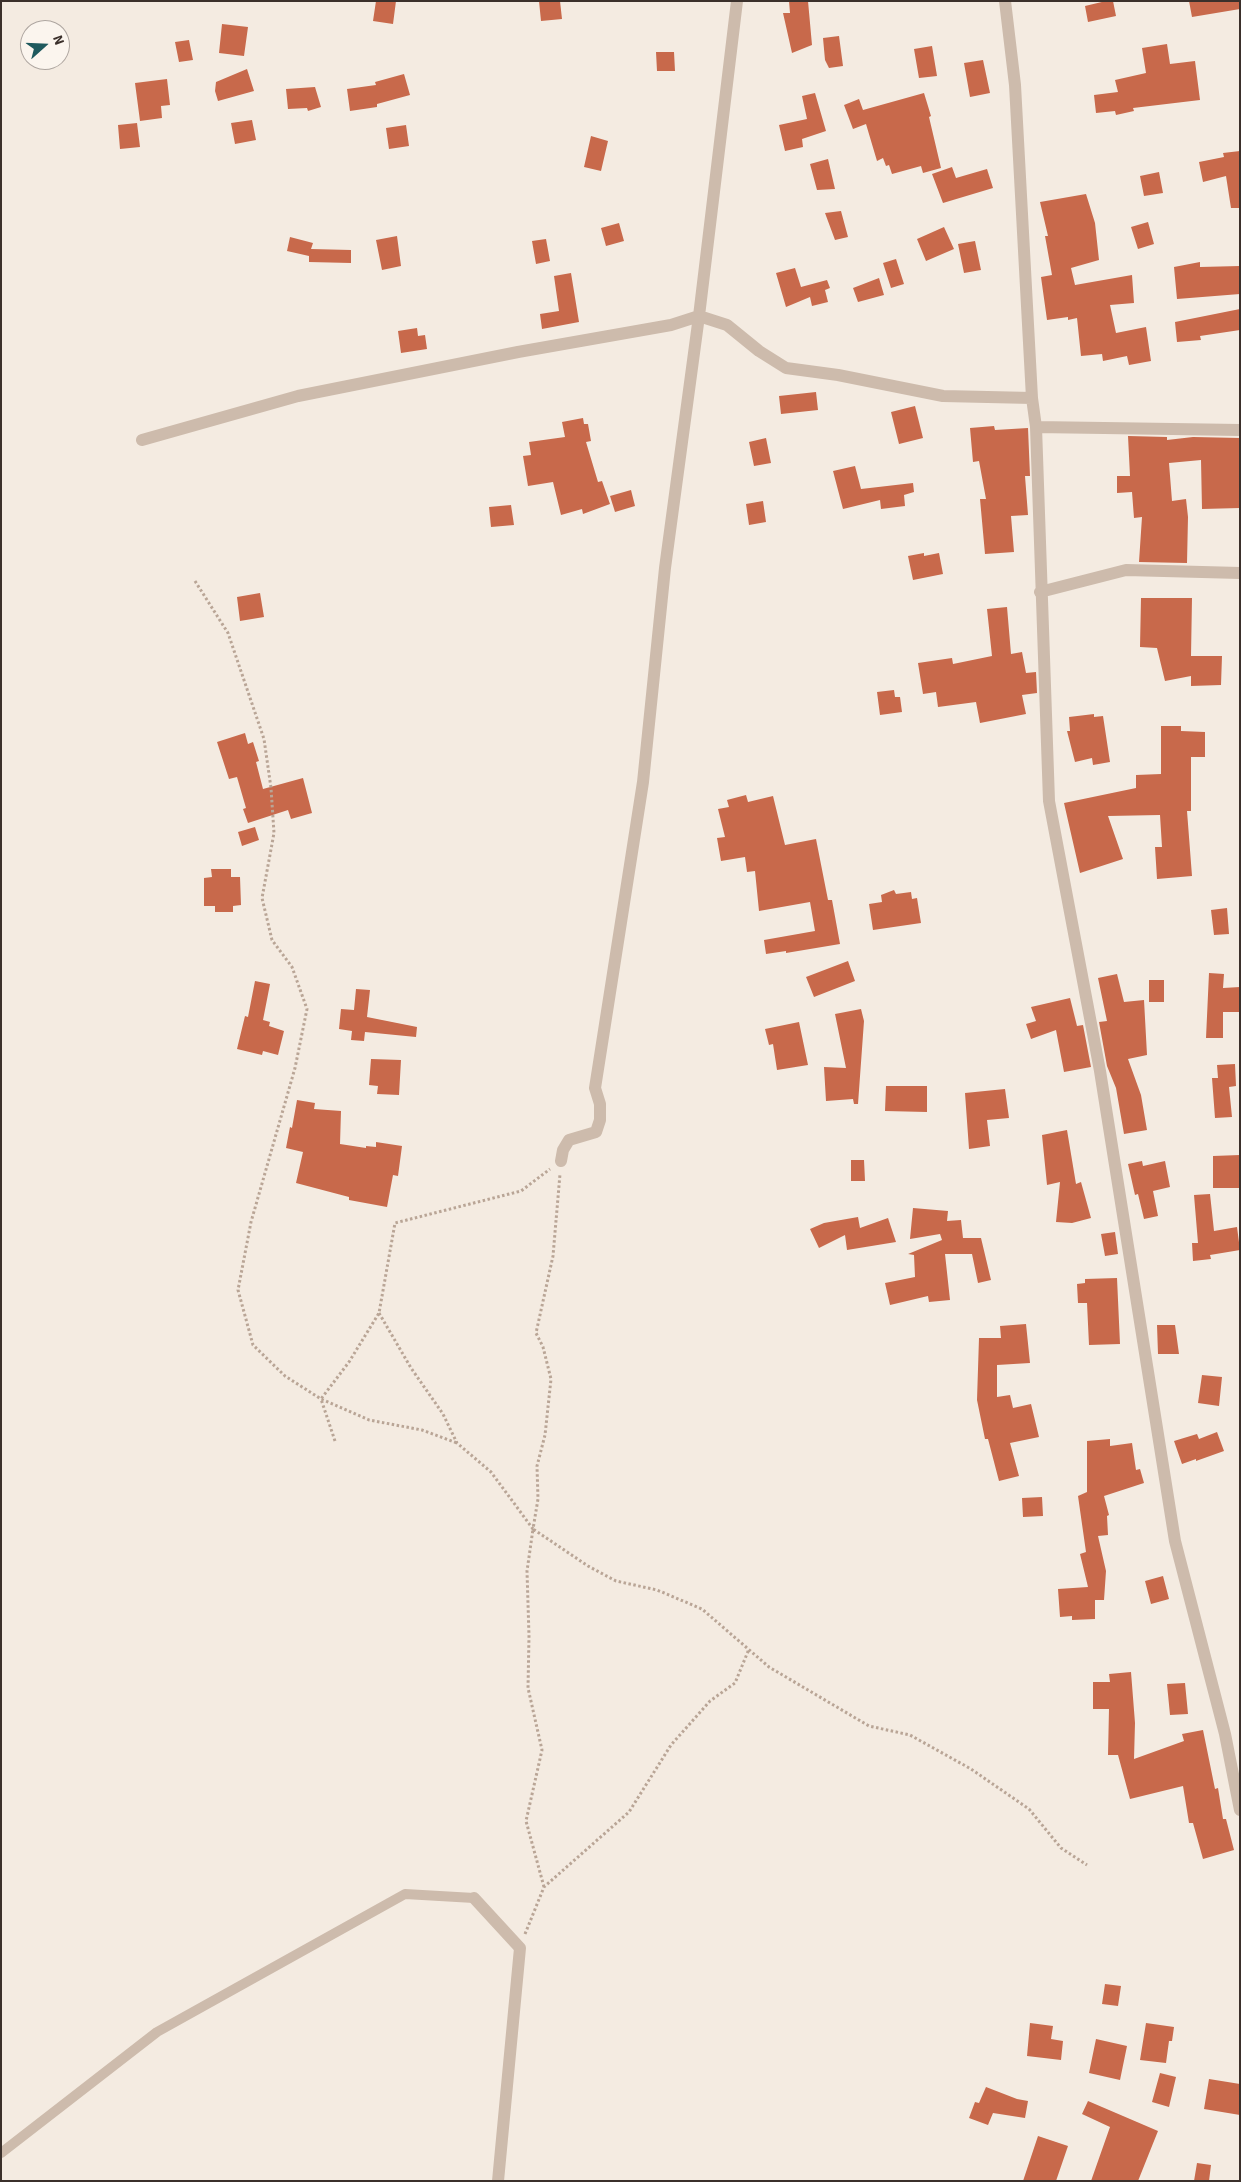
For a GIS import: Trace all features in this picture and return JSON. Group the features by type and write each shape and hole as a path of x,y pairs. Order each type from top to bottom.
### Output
{"street":[{"path":"561,1161 563,1150 569,1140 596,1132 600,1120 600,1104 595,1088 643,782 665,568 699,316 737,1"},
{"path":"1005,1 1015,86 1032,398 1036,427 1040,592 1049,801 1100,1071 1174,1540 1225,1734 1240,1810"},
{"path":"142,440 298,396 518,352 671,325 699,316 727,325 759,351 786,368 838,375 943,396 1032,398"},
{"path":"1036,427 1240,430"},
{"path":"1040,592 1126,570 1240,573"},
{"path":"474,1898 520,1948 498,2181"}],"lane":[{"path":"1,2153 157,2032 405,1894 474,1898"}],"path":[{"path":"195,581 228,633 264,739 271,788 274,833 262,898 272,940 292,967 307,1008 295,1068 251,1222 238,1290 253,1345 285,1376 321,1399 369,1420 422,1430 457,1443 491,1472 533,1529 588,1566 616,1581 657,1590 702,1609 769,1666 869,1726 910,1734 971,1769 1029,1809 1060,1848 1087,1865"},
{"path":"321,1399 350,1362 379,1314 395,1223 521,1191 561,1161"},
{"path":"544,1887 526,1821 542,1750 528,1688 529,1636 526,1571 538,1499 537,1466 545,1435 551,1380 543,1347 536,1333 553,1256 561,1161"},
{"path":"379,1314 411,1368 443,1414 457,1443"},
{"path":"321,1399 335,1441"},
{"path":"520,1948 544,1887 629,1812 671,1745 710,1701 735,1683 750,1649"}],"building":[{"path":"376,1 396,1 393,24 373,21"},
{"path":"539,1 560,1 562,19 541,21"},
{"path":"789,1 808,1 812,45 792,53 783,13 790,13"},
{"path":"1113,1 1116,16 1088,22 1085,6"},
{"path":"1189,1 1239,1 1240,9 1192,17"},
{"path":"222,24 248,27 244,56 219,53"},
{"path":"839,36 843,66 829,68 825,60 823,38"},
{"path":"189,40 193,60 179,62 175,42"},
{"path":"1167,44 1170,64 1195,61 1200,100 1133,108 1134,111 1116,115 1115,111 1096,113 1094,95 1118,92 1115,80 1146,73 1142,48"},
{"path":"932,46 937,76 919,78 914,49"},
{"path":"656,52 674,52 675,71 657,71"},
{"path":"983,60 990,93 970,97 964,63"},
{"path":"247,69 254,91 218,101 215,91 216,82"},
{"path":"404,74 410,95 377,104 377,107 350,111 347,89 376,85 375,82"},
{"path":"167,79 170,105 161,106 162,118 140,121 135,83"},
{"path":"315,87 321,107 308,111 307,108 288,109 286,89"},
{"path":"815,93 826,131 802,139 803,147 785,151 779,125 807,119 802,96"},
{"path":"924,93 931,116 929,117 941,168 923,173 921,166 892,174 889,165 886,166 883,158 877,161 866,124 853,129 844,105 859,99 863,110"},
{"path":"252,120 256,140 235,144 231,123"},
{"path":"137,123 140,147 120,149 118,125"},
{"path":"406,125 409,146 389,149 386,128"},
{"path":"591,136 608,141 601,171 584,167"},
{"path":"1240,151 1240,208 1231,208 1226,176 1203,182 1199,162 1224,157 1223,153"},
{"path":"828,159 835,189 817,190 810,164"},
{"path":"952,167 956,178 987,169 993,188 943,203 932,174"},
{"path":"1159,172 1163,193 1144,196 1140,176"},
{"path":"1086,194 1095,223 1099,260 1071,268 1075,285 1132,275 1134,303 1110,305 1116,333 1146,327 1151,361 1129,365 1127,356 1103,361 1102,354 1081,356 1077,318 1068,320 1068,317 1047,320 1041,277 1052,275 1045,236 1048,236 1040,202"},
{"path":"841,211 848,237 835,240 825,213"},
{"path":"1148,222 1154,244 1138,249 1131,227"},
{"path":"619,223 624,241 606,246 601,228"},
{"path":"944,227 954,249 926,261 917,239"},
{"path":"397,236 401,266 382,270 376,240"},
{"path":"290,237 313,243 311,249 351,250 351,263 309,262 309,256 287,251"},
{"path":"546,239 550,261 536,264 532,241"},
{"path":"975,241 981,270 964,273 958,244"},
{"path":"896,259 904,284 891,288 883,263"},
{"path":"1200,262 1200,267 1240,266 1240,294 1177,299 1174,267"},
{"path":"795,268 801,287 827,280 830,288 825,290 828,302 812,306 810,297 786,307 776,273"},
{"path":"571,273 579,322 542,329 540,314 559,311 554,276"},
{"path":"879,278 884,295 858,302 853,288"},
{"path":"1240,309 1240,330 1200,336 1201,340 1177,342 1175,322"},
{"path":"417,328 418,336 425,335 427,349 401,353 398,331"},
{"path":"816,392 818,410 781,414 779,396"},
{"path":"915,406 923,438 899,444 891,412"},
{"path":"583,418 584,424 588,424 591,441 586,442 598,482 602,481 610,504 583,514 582,509 561,515 553,482 528,486 523,456 531,455 529,442 565,437 562,422"},
{"path":"994,426 995,430 1028,428 1030,476 1025,476 1028,515 1011,516 1014,552 985,554 980,499 986,499 979,461 973,462 970,428"},
{"path":"1128,436 1167,437 1167,440 1193,437 1240,438 1240,508 1202,509 1201,460 1169,463 1172,501 1186,499 1188,517 1187,563 1139,562 1142,517 1134,518 1132,492 1117,493 1117,476 1130,476"},
{"path":"766,438 771,463 754,466 749,442"},
{"path":"855,466 861,489 913,483 914,492 904,495 905,506 881,509 880,500 843,509 833,471"},
{"path":"631,490 635,506 615,512 610,496"},
{"path":"763,501 766,522 749,525 746,504"},
{"path":"511,505 514,525 491,527 489,507"},
{"path":"924,553 924,556 939,553 943,574 913,580 908,556"},
{"path":"260,593 264,617 240,621 237,597"},
{"path":"1141,598 1192,598 1191,656 1222,656 1221,685 1191,686 1191,676 1165,681 1157,648 1140,647"},
{"path":"1007,607 1011,654 1022,652 1026,673 1036,672 1037,693 1022,695 1026,714 980,723 976,702 938,707 936,692 923,694 918,663 952,658 953,664 992,656 987,609"},
{"path":"894,690 895,697 900,697 902,712 880,715 877,692"},
{"path":"1094,714 1094,717 1103,716 1110,762 1093,765 1092,758 1075,762 1067,731 1070,731 1069,717"},
{"path":"1161,726 1181,726 1181,731 1205,732 1205,757 1191,757 1191,811 1187,811 1192,876 1157,879 1155,847 1162,847 1160,815 1108,816 1123,859 1080,873 1064,803 1136,788 1136,775 1161,774"},
{"path":"245,733 248,744 253,742 259,761 256,762 263,789 303,778 312,813 291,819 288,810 248,823 243,809 246,808 237,777 229,779 217,742"},
{"path":"746,795 748,802 773,796 785,845 816,839 828,900 832,900 840,944 786,953 786,951 766,954 764,940 815,931 810,902 759,911 755,871 747,872 745,857 721,861 717,838 725,837 718,809 729,807 727,800"},
{"path":"255,827 259,840 242,846 238,832"},
{"path":"211,869 231,869 231,877 240,877 241,905 233,906 233,912 215,912 215,906 204,906 204,878 212,877"},
{"path":"894,890 896,894 911,892 912,899 917,898 921,923 873,930 869,904 882,902 881,895"},
{"path":"1227,908 1229,934 1214,935 1211,910"},
{"path":"848,961 855,981 814,997 806,977"},
{"path":"1209,973 1224,974 1223,988 1240,987 1240,1012 1223,1012 1223,1038 1206,1038"},
{"path":"1117,974 1124,1002 1144,1000 1147,1055 1128,1059 1141,1095 1147,1130 1124,1134 1116,1088 1107,1066 1099,1022 1107,1021 1098,978"},
{"path":"1149,980 1164,980 1164,1002 1149,1002"},
{"path":"255,981 270,984 263,1020 270,1022 269,1026 284,1031 278,1055 263,1051 262,1055 237,1049 245,1016 248,1017"},
{"path":"356,989 370,990 367,1017 417,1027 416,1037 365,1032 364,1041 351,1040 352,1031 339,1029 341,1009 354,1010"},
{"path":"1070,998 1077,1026 1083,1025 1091,1067 1064,1072 1056,1030 1031,1039 1026,1024 1036,1021 1031,1007"},
{"path":"861,1009 864,1021 858,1104 854,1104 853,1099 826,1101 824,1067 846,1068 835,1014"},
{"path":"799,1022 808,1065 777,1070 773,1044 769,1045 765,1029"},
{"path":"371,1059 401,1060 399,1095 377,1094 378,1086 369,1085"},
{"path":"1235,1064 1236,1086 1229,1087 1232,1117 1215,1118 1212,1078 1218,1078 1217,1065"},
{"path":"886,1086 927,1086 927,1112 885,1111"},
{"path":"1005,1089 1009,1118 987,1120 990,1146 969,1149 965,1093"},
{"path":"297,1100 315,1103 314,1109 341,1111 340,1144 366,1148 366,1146 376,1147 376,1142 402,1146 398,1176 393,1175 387,1207 349,1200 349,1197 296,1183 303,1152 286,1148"},
{"path":"1067,1130 1076,1184 1081,1182 1091,1218 1072,1223 1056,1222 1060,1182 1047,1185 1042,1135"},
{"path":"1240,1155 1240,1188 1213,1188 1213,1156"},
{"path":"851,1160 864,1160 865,1181 851,1181"},
{"path":"1142,1161 1143,1166 1165,1161 1170,1187 1153,1191 1158,1216 1144,1219 1138,1194 1135,1195 1128,1164"},
{"path":"1210,1194 1214,1231 1237,1227 1240,1250 1210,1255 1211,1259 1193,1261 1192,1243 1198,1243 1194,1195"},
{"path":"913,1208 948,1211 947,1221 961,1220 963,1238 981,1238 991,1280 978,1283 972,1254 945,1254 950,1300 929,1302 928,1296 890,1305 885,1283 915,1277 914,1255 908,1254 942,1240 940,1234 910,1239"},
{"path":"858,1217 860,1228 888,1218 896,1242 847,1250 845,1235 819,1248 810,1229 824,1223"},
{"path":"1115,1232 1118,1254 1105,1256 1101,1234"},
{"path":"1117,1278 1120,1344 1089,1345 1087,1303 1078,1303 1077,1284 1085,1283 1085,1279"},
{"path":"1026,1324 1030,1363 997,1365 997,1397 1010,1395 1013,1408 1031,1404 1039,1437 1010,1443 1019,1476 999,1481 988,1439 985,1439 977,1400 979,1338 1001,1338 1000,1326"},
{"path":"1157,1325 1175,1325 1179,1354 1158,1354"},
{"path":"1202,1375 1222,1377 1219,1406 1198,1403"},
{"path":"1217,1432 1224,1451 1182,1464 1174,1441 1197,1434 1199,1439"},
{"path":"1110,1439 1110,1446 1132,1443 1136,1470 1140,1469 1144,1483 1104,1496 1109,1515 1107,1516 1108,1535 1098,1536 1106,1571 1104,1600 1095,1600 1095,1619 1072,1620 1072,1616 1060,1617 1058,1589 1088,1587 1080,1554 1086,1552 1078,1496 1087,1492 1087,1441"},
{"path":"1042,1497 1043,1516 1023,1517 1022,1498"},
{"path":"1163,1576 1169,1599 1151,1604 1145,1581"},
{"path":"1131,1672 1135,1723 1134,1759 1184,1741 1182,1734 1203,1730 1215,1789 1218,1788 1223,1819 1226,1819 1234,1850 1203,1859 1193,1823 1189,1823 1183,1786 1130,1799 1118,1755 1108,1755 1109,1709 1093,1709 1093,1682 1110,1682 1109,1674"},
{"path":"1185,1683 1188,1714 1170,1715 1167,1684"},
{"path":"1105,1984 1121,1986 1118,2006 1102,2004"},
{"path":"1030,2023 1053,2026 1051,2039 1063,2041 1061,2060 1027,2056"},
{"path":"1146,2023 1174,2027 1172,2041 1169,2041 1166,2063 1140,2060"},
{"path":"1096,2039 1127,2046 1120,2080 1089,2073"},
{"path":"1160,2073 1176,2077 1169,2107 1152,2102"},
{"path":"1209,2079 1240,2084 1240,2115 1204,2109"},
{"path":"986,2087 1017,2099 1028,2101 1025,2118 993,2113 988,2125 969,2118 975,2102 979,2103"},
{"path":"1088,2101 1158,2131 1138,2181 1091,2181 1110,2127 1082,2114"},
{"path":"1038,2136 1068,2146 1056,2181 1023,2181"},
{"path":"1197,2163 1211,2165 1209,2181 1194,2181"}]}
